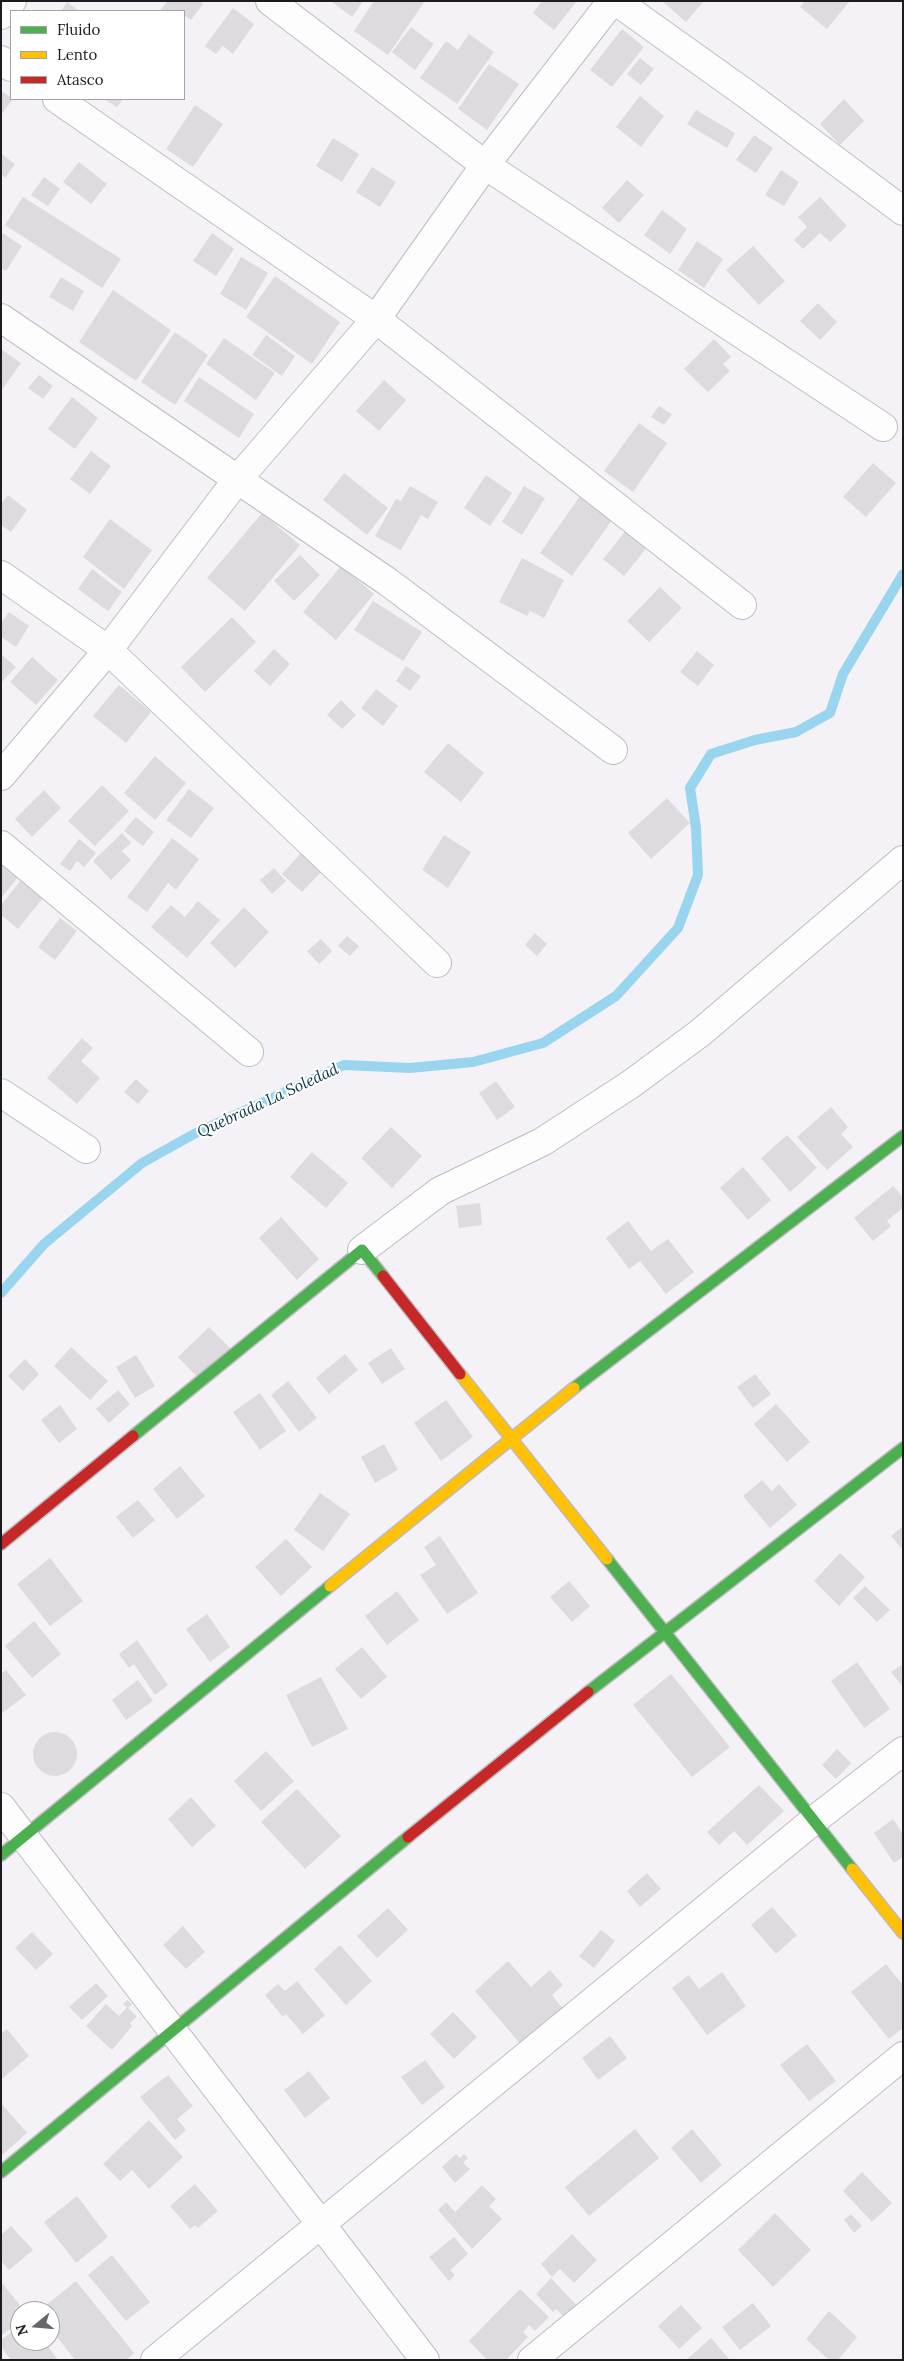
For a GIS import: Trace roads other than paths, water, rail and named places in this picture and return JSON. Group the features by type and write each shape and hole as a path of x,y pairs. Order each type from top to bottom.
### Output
{"street":[{"path":"1,15 12,1"},
{"path":"270,1 485,165 882,427"},
{"path":"1,776 108,650 237,480 376,319 485,165 612,1"},
{"path":"616,1 903,211"},
{"path":"58,100 376,319 742,605"},
{"path":"1,318 388,582 613,750"},
{"path":"1,575 108,650 437,963"},
{"path":"1,845 249,1052"},
{"path":"1,1544 362,1250 440,1191 542,1142 639,1078 700,1033 903,860"},
{"path":"1,1093 86,1149"},
{"path":"1,1855 510,1438 903,1136"},
{"path":"362,1250 903,1933"},
{"path":"1,2172 503,1758 903,1448"},
{"path":"155,2360 813,1821 903,1750"},
{"path":"1,1807 425,2360"},
{"path":"532,2360 903,2056"}],"waterway":[{"name":"Quebrada La Soledad","path":"1,1293 44,1244 142,1163 194,1134 344,1065 410,1068 473,1062 543,1043 616,996 678,928 698,875 696,828 690,788 711,754 755,740 796,732 830,713 843,674 903,574"}]}
